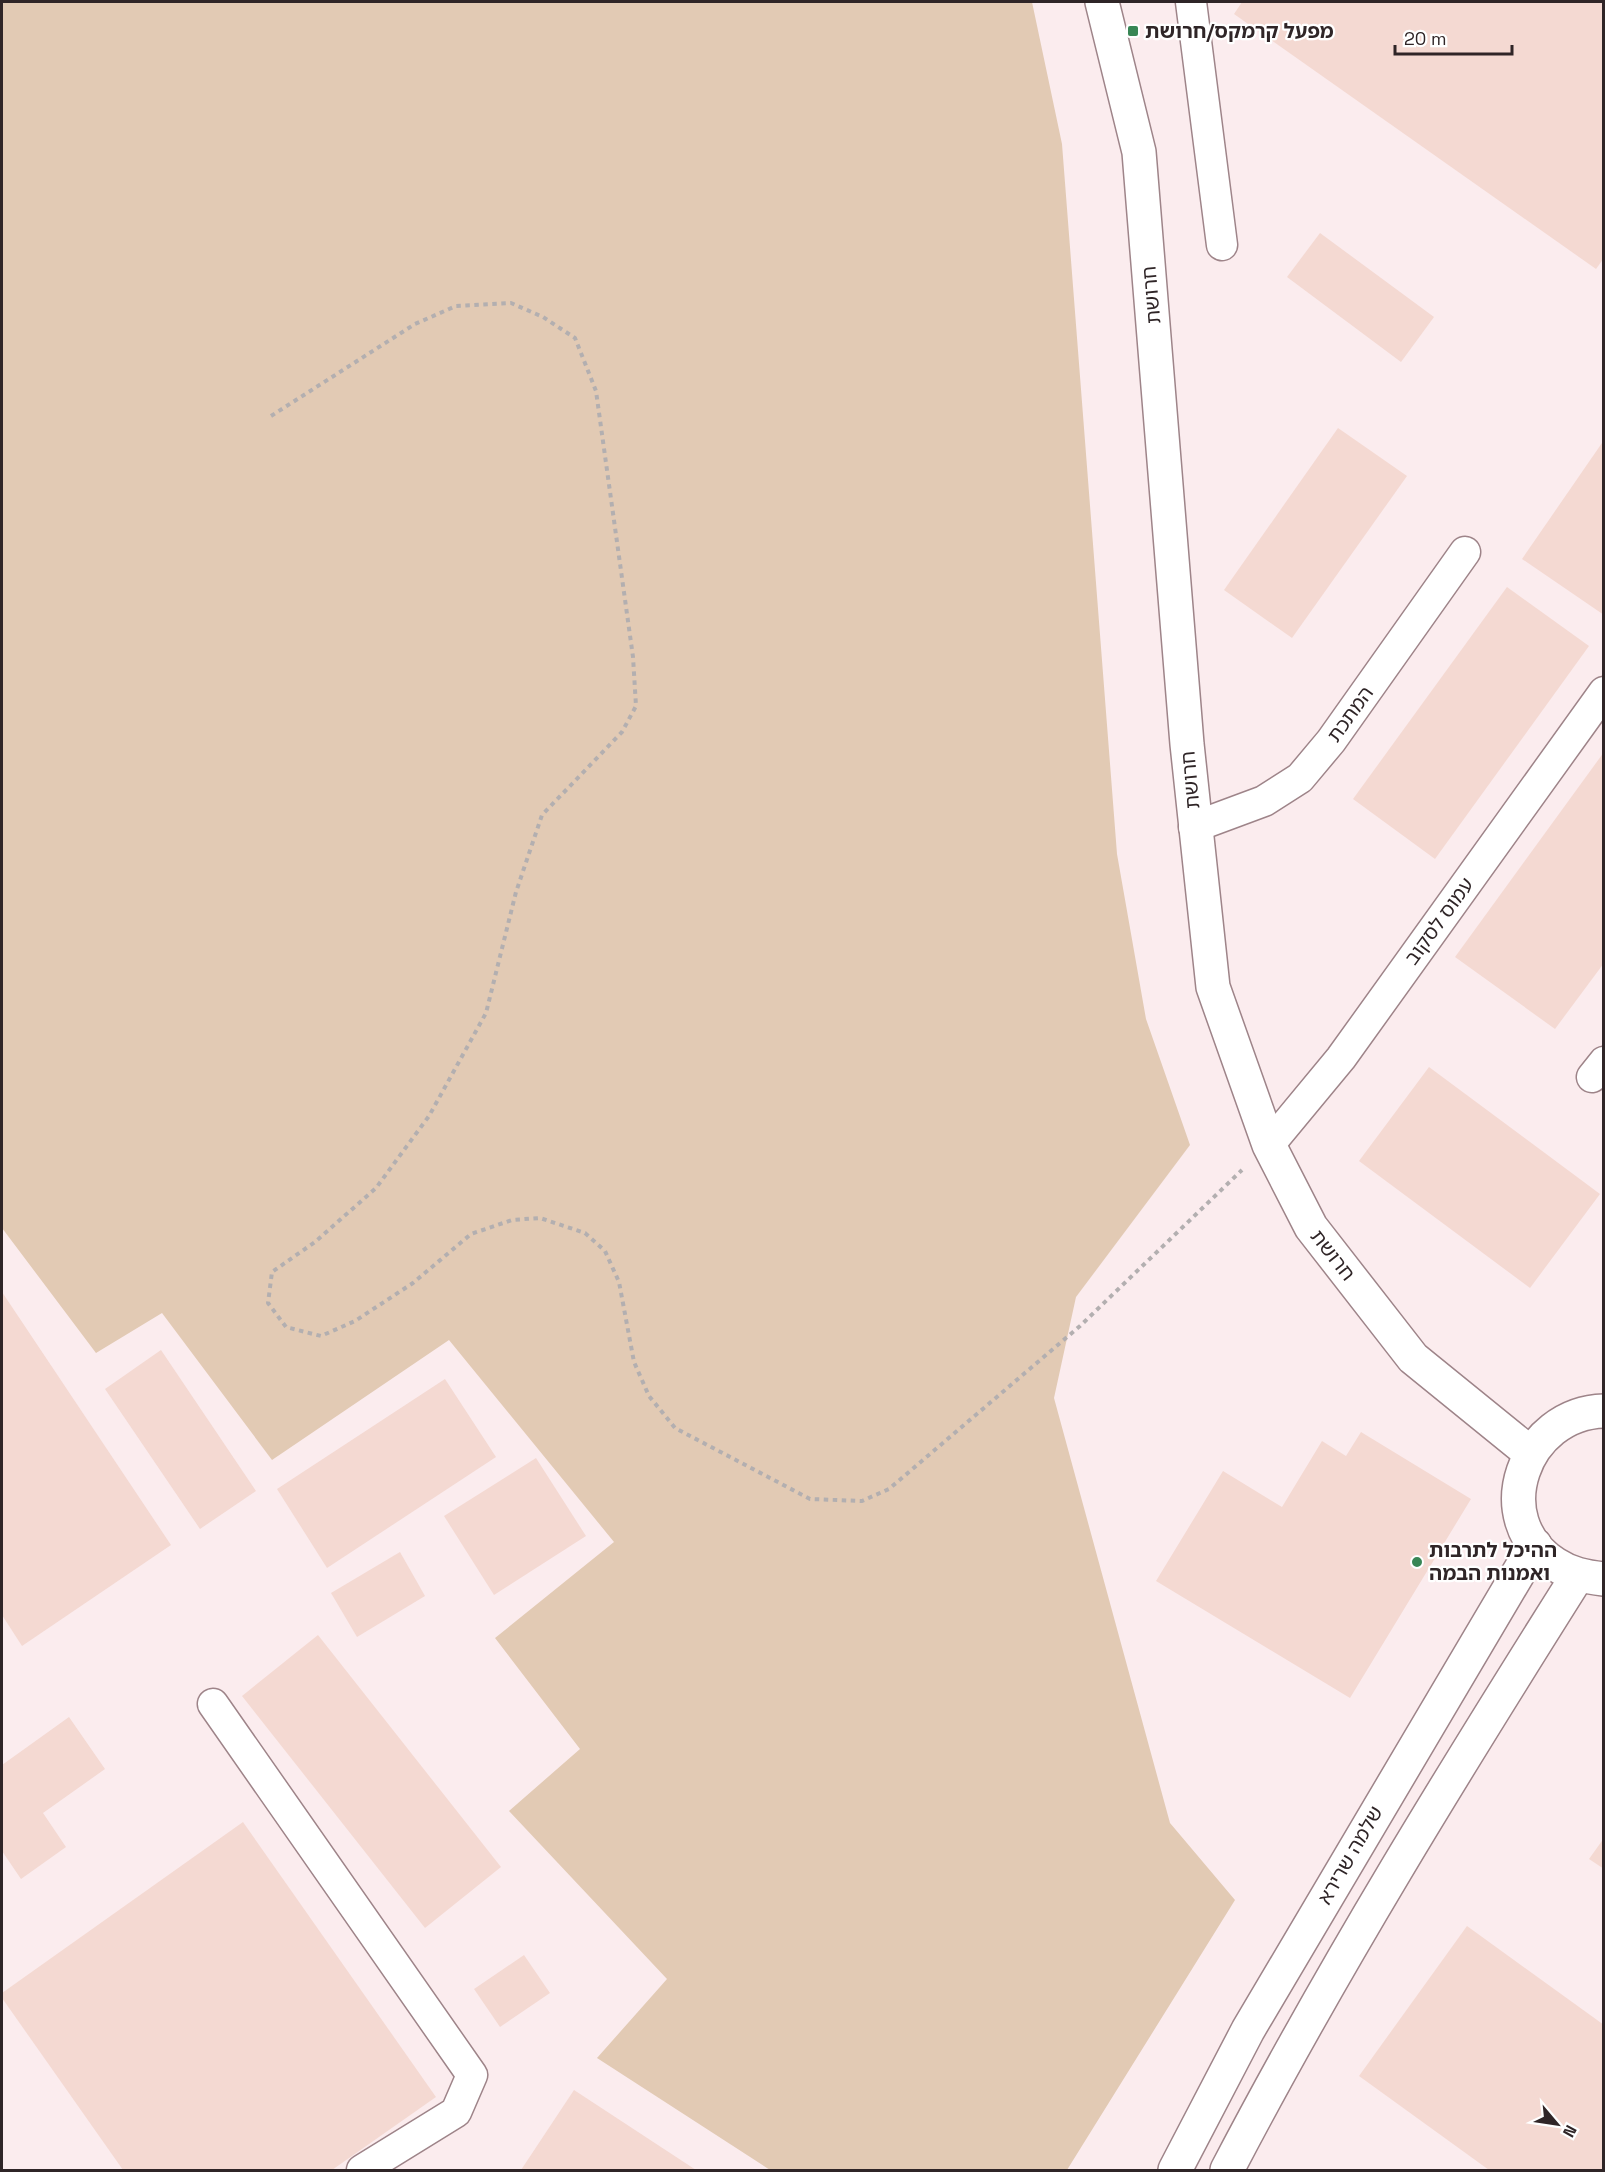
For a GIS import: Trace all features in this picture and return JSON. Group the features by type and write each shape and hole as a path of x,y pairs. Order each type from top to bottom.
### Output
{"street":[{"name":"חרושת","path":"1102,2 1139,152 1194,827 1213,987 1269,1145 1311,1227 1413,1358 1530,1453"},
{"path":"1191,2 1222,245"},
{"name":"המתכת","path":"1194,827 1264,801 1300,778 1331,741 1465,552"},
{"name":"עמוס לסקוב","path":"1269,1145 1341,1059 1604,692"},
{"path":"1227,2170 1290,2049 1509,1685 1591,1577 1554,1564 1535,1545 1524,1523 1519,1499 1521,1475 1530,1453 1545,1433 1566,1419 1590,1411 1604,1411"},
{"name":"שלמה שרירא","path":"1175,2170 1248,2030 1535,1545"},
{"path":"213,1704 472,2075 456,2112 362,2170"}],"path":[{"path":"271,416 415,324 456,306 511,303 543,317 575,338 596,391 633,657 636,706 622,732 542,815 516,892 486,1013 429,1116 376,1188 315,1242 272,1272 268,1303 285,1327 321,1336 356,1321 413,1283 471,1234 512,1220 540,1218 585,1233 605,1251 619,1282 634,1362 649,1396 675,1428 810,1499 862,1501 889,1489 1080,1326 1269,1145"}],"shaded area":[{"path":"2,2 1603,2 1603,2170 2,2170"},
{"path":"2,2 1032,2 1062,144 1117,854 1146,1019 1190,1145 1076,1297 1054,1398 1170,1823 1235,1900 1067,2170 770,2170 597,2058 667,1979 509,1811 580,1749 495,1638 614,1542 449,1340 272,1460 162,1313 96,1353 2,1228"}],"building":[{"path":"1242,2 1604,2 1604,258 1596,269 1234,14"},
{"path":"1320,233 1434,317 1401,362 1287,277"},
{"path":"1338,428 1407,476 1292,638 1224,590"},
{"path":"1604,440 1604,615 1522,559"},
{"path":"1507,587 1589,646 1435,859 1353,799"},
{"path":"1604,752 1604,963 1555,1029 1455,957"},
{"path":"1429,1067 1600,1194 1530,1288 1359,1161"},
{"path":"2,1292 171,1545 22,1646 2,1615"},
{"path":"161,1350 256,1491 200,1529 105,1389"},
{"path":"445,1379 496,1457 327,1568 277,1489"},
{"path":"1361,1432 1471,1499 1350,1698 1156,1581 1223,1471 1282,1507 1322,1441 1346,1456"},
{"path":"536,1458 586,1536 494,1595 444,1516"},
{"path":"400,1552 425,1596 357,1637 331,1593"},
{"path":"318,1635 501,1867 425,1928 242,1696"},
{"path":"69,1717 105,1769 43,1813 66,1847 21,1879 2,1851 2,1765"},
{"path":"243,1822 436,2097 332,2170 123,2170 2,1998 2,1993"},
{"path":"1604,1838 1604,1869 1589,1859"},
{"path":"1467,1926 1604,2025 1604,2170 1489,2170 1359,2076"},
{"path":"524,1955 550,1993 500,2027 474,1989"},
{"path":"574,2090 696,2170 521,2170"}],"place":[{"name":"מפעל קרמקס/חרושת","path":"1133,31"},
{"name":"ההיכל לתרבות ואמנות הבמה","path":"1417,1562"}]}
